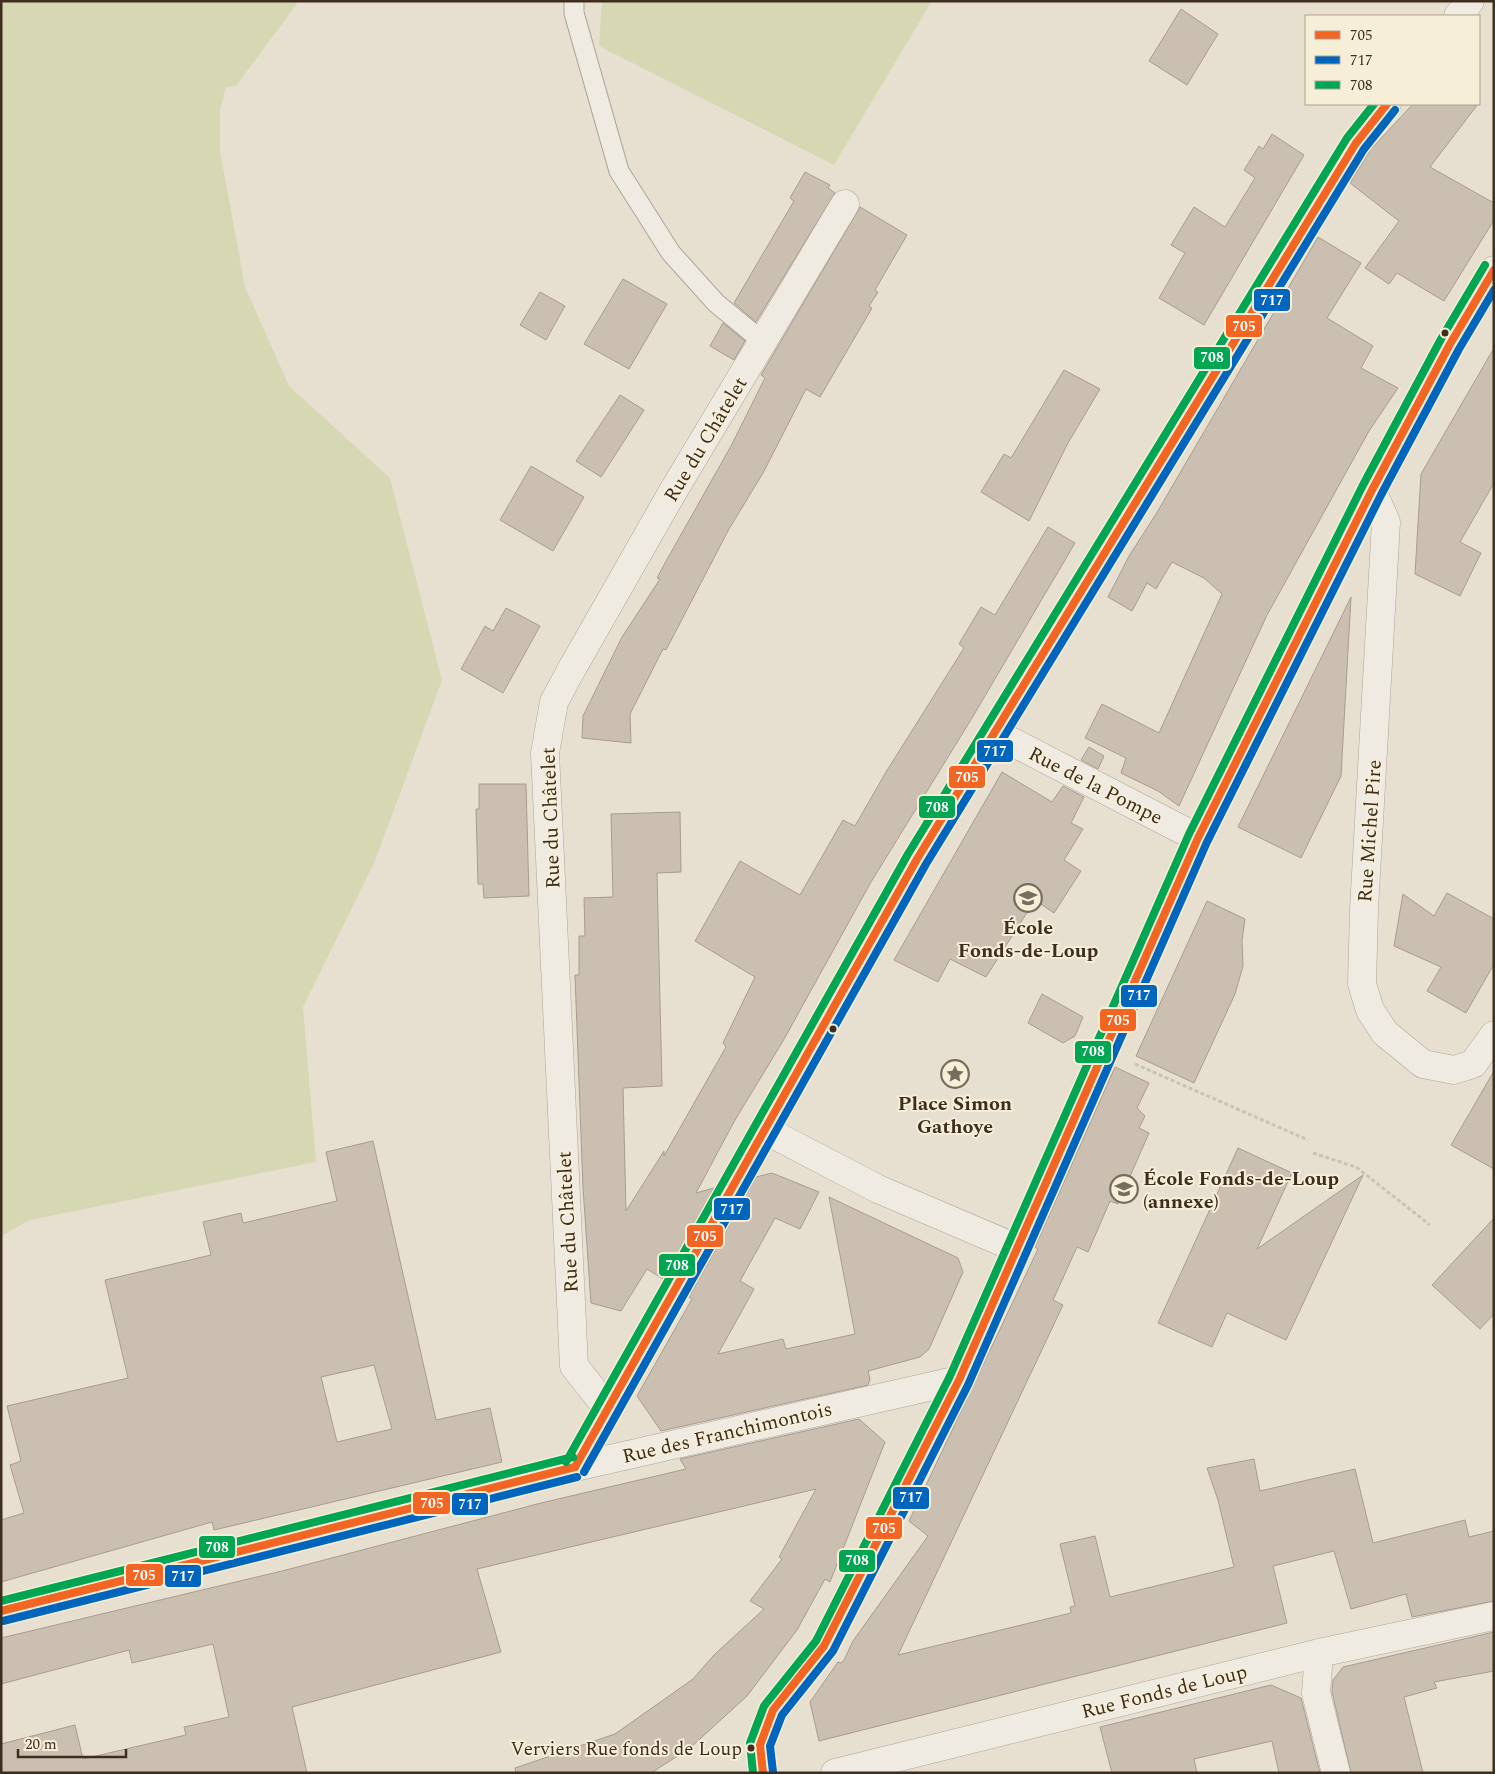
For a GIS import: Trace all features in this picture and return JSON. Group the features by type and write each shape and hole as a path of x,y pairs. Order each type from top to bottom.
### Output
{"street":[{"path":"1459,15 1470,1"},
{"path":"575,1467 917,859 1356,143 1386,105"},
{"name":"Rue du Châtelet","path":"608,1410 574,1366 545,752 554,702 672,493 845,204"},
{"path":"763,1773 760,1745 773,1710 824,1646 959,1380 1198,838 1372,490 1450,344 1494,270"},
{"name":"Rue Michel Pire","path":"1372,490 1386,522 1364,909 1362,984 1370,1010 1385,1033 1423,1064 1454,1070 1473,1064 1494,1035"},
{"name":"Rue de la Pompe","path":"995,733 1198,838"},
{"path":"765,1130 878,1189 1016,1248"},
{"name":"Rue des Franchimontois","path":"1,1611 575,1467 959,1380"},
{"name":"Rue Fonds de Loup","path":"835,1773 1319,1653 1494,1616"},
{"path":"1319,1653 1316,1693 1336,1773"}],"lane":[{"path":"574,1 574,13 593,86 620,171 671,254 716,303 762,342"}],"path":[{"path":"1134,1064 1308,1140"},
{"path":"1483,1094 1494,1100"},
{"path":"1313,1153 1356,1166 1430,1225"}],"green space":[{"path":"1,1 299,1 236,86 226,87 220,110 220,151 245,287 289,386 390,478 442,680 375,861 303,1007 316,1162 30,1220 1,1236"},
{"path":"602,1 932,1 834,165 599,46"}],"building":[{"path":"1181,9 1218,34 1187,85 1149,61"},
{"path":"1412,105 1477,105 1430,167 1494,203 1494,220 1444,301 1397,273 1389,284 1365,268 1399,221 1350,183 1371,149"},
{"path":"1272,134 1304,155 1204,325 1159,298 1185,253 1171,245 1194,207 1225,227 1255,178 1244,170 1259,146 1263,149"},
{"path":"805,172 830,185 828,188 835,193 756,322 734,303 794,201 790,198"},
{"path":"860,207 907,235 875,290 878,292 869,306 872,308 820,397 806,389 763,473 729,529 666,650 663,649 630,714 631,743 582,738 583,716 622,637 660,579 657,578 731,446 765,378 761,375"},
{"path":"1318,237 1361,263 1327,318 1373,346 1361,368 1398,388 1369,431 1267,615 1179,806 1158,791 1121,773 1126,758 1085,738 1102,704 1159,733 1222,594 1204,578 1172,562 1156,589 1147,583 1132,611 1108,597 1129,556 1156,514"},
{"path":"623,279 667,304 629,369 584,344"},
{"path":"540,292 565,306 546,340 520,325"},
{"path":"723,323 745,341 734,360 710,346"},
{"path":"1494,348 1494,483 1460,542 1481,553 1460,596 1415,574 1421,474"},
{"path":"1064,370 1100,389 1068,443 1029,521 981,492 1004,454 1011,458"},
{"path":"620,395 644,410 601,477 576,461"},
{"path":"531,466 584,497 553,551 500,520"},
{"path":"1048,527 1075,543 972,718 871,882 783,1041 735,1120 696,1193 714,1188 663,1279 647,1269 621,1311 591,1303 583,1188 575,975 579,975 579,936 585,936 584,898 613,897 611,814 680,812 681,872 657,873 662,1086 623,1088 626,1211 664,1151 664,1156 726,1047 723,1043 755,977 695,941 740,861 800,895 843,820 855,826 886,772 964,648 959,644 981,607 995,615"},
{"path":"1351,597 1341,776 1301,858 1238,827"},
{"path":"506,608 540,626 503,693 461,669 485,626 493,631"},
{"path":"1089,747 1104,756 1098,769 1081,760"},
{"name":"École Fonds-de-Loup","path":"1002,772 1052,802 1063,786 1084,797 1071,823 1083,829 1064,860 1081,871 1054,913 1035,900 986,977 950,959 938,982 894,960"},
{"path":"479,784 526,784 529,896 484,898 483,884 478,884 476,809 479,809"},
{"path":"1447,893 1494,919 1494,964 1466,1013 1427,991 1441,967 1394,946 1403,894 1434,916"},
{"path":"1207,901 1245,919 1242,940 1243,966 1235,994 1194,1083 1136,1056"},
{"path":"1042,994 1083,1017 1075,1036 1063,1043 1028,1023"},
{"path":"1115,1067 1149,1083 1137,1108 1145,1116 1139,1128 1149,1133 1118,1204 1110,1201 1088,1252 1077,1247 1053,1300 1063,1305 898,1655 1071,1613 1070,1607 1075,1606 1060,1544 1095,1536 1110,1597 1234,1567 1218,1500 1207,1468 1254,1459 1260,1491 1355,1469 1373,1543 1465,1520 1469,1537 1494,1531 1494,1601 1412,1617 1406,1594 1351,1609 1334,1551 1273,1566 1287,1623 819,1741 810,1702 838,1662 841,1663 844,1660 853,1641 928,1536 909,1521 1038,1249 1035,1247"},
{"path":"1494,1071 1494,1169 1451,1145"},
{"path":"373,1141 436,1420 490,1408 502,1462 214,1530 212,1522 1,1582 1,1520 24,1513 10,1465 21,1461 7,1406 128,1378 105,1280 211,1255 203,1222 241,1213 243,1223 337,1201 326,1152","holes":["374,1365 392,1429 337,1442 321,1377"]},
{"path":"1238,1148 1292,1173 1257,1249 1363,1175 1286,1340 1227,1313 1212,1347 1158,1323"},
{"path":"772,1173 819,1192 800,1229 775,1218 740,1281 754,1289 718,1354 783,1339 786,1349 855,1334 829,1197 958,1258 963,1272 929,1349 920,1357 868,1371 870,1379 868,1385 661,1431 637,1396 692,1299 689,1297 756,1177"},
{"path":"1494,1218 1494,1314 1480,1329 1432,1285"},
{"path":"859,1419 885,1442 830,1582 825,1579 797,1630 747,1696 690,1748 651,1773 516,1773 515,1768 615,1734 693,1679 714,1655 764,1609 750,1601 782,1559 779,1557 816,1489 477,1569 501,1652 292,1707 307,1773 1,1773 1,1744 75,1725 83,1759 186,1735 184,1727 229,1717 213,1644 132,1663 129,1650 1,1684 1,1638 286,1570 541,1503 686,1469 680,1459"},
{"path":"1494,1632 1494,1671 1434,1682 1437,1688 1404,1697 1423,1773 1351,1773 1332,1692 1333,1680 1343,1667"},
{"path":"1271,1685 1301,1698 1320,1773 1279,1773 1272,1741 1194,1759 1197,1773 1112,1773 1100,1727"}],"transit line":[{"name":"708","path":"566,1462 908,854 1347,138 1373,105"},
{"name":"705","path":"575,1467 917,859 1356,143 1386,105"},
{"name":"717","path":"584,1472 926,864 1364,149 1395,110"},
{"name":"708","path":"753,1773 750,1743 764,1706 816,1641 950,1376 1189,834 1363,485 1441,339 1485,265"},
{"name":"705","path":"763,1773 760,1745 773,1710 824,1646 959,1380 1198,838 1372,490 1450,344 1494,270"},
{"name":"717","path":"773,1772 770,1746 782,1715 833,1651 968,1385 1207,842 1381,495 1459,349 1494,290"},
{"name":"708","path":"1,1601 573,1457"},
{"name":"705","path":"1,1611 575,1467"},
{"name":"717","path":"3,1621 577,1477"}],"place":[{"name":"École Fonds-de-Loup","path":"1028,898"},
{"name":"Place Simon Gathoye","path":"955,1074"},
{"name":"École Fonds-de-Loup (annexe)","path":"1124,1189"},
{"name":"Verviers Rue fonds de Loup","path":"751,1748"}]}
